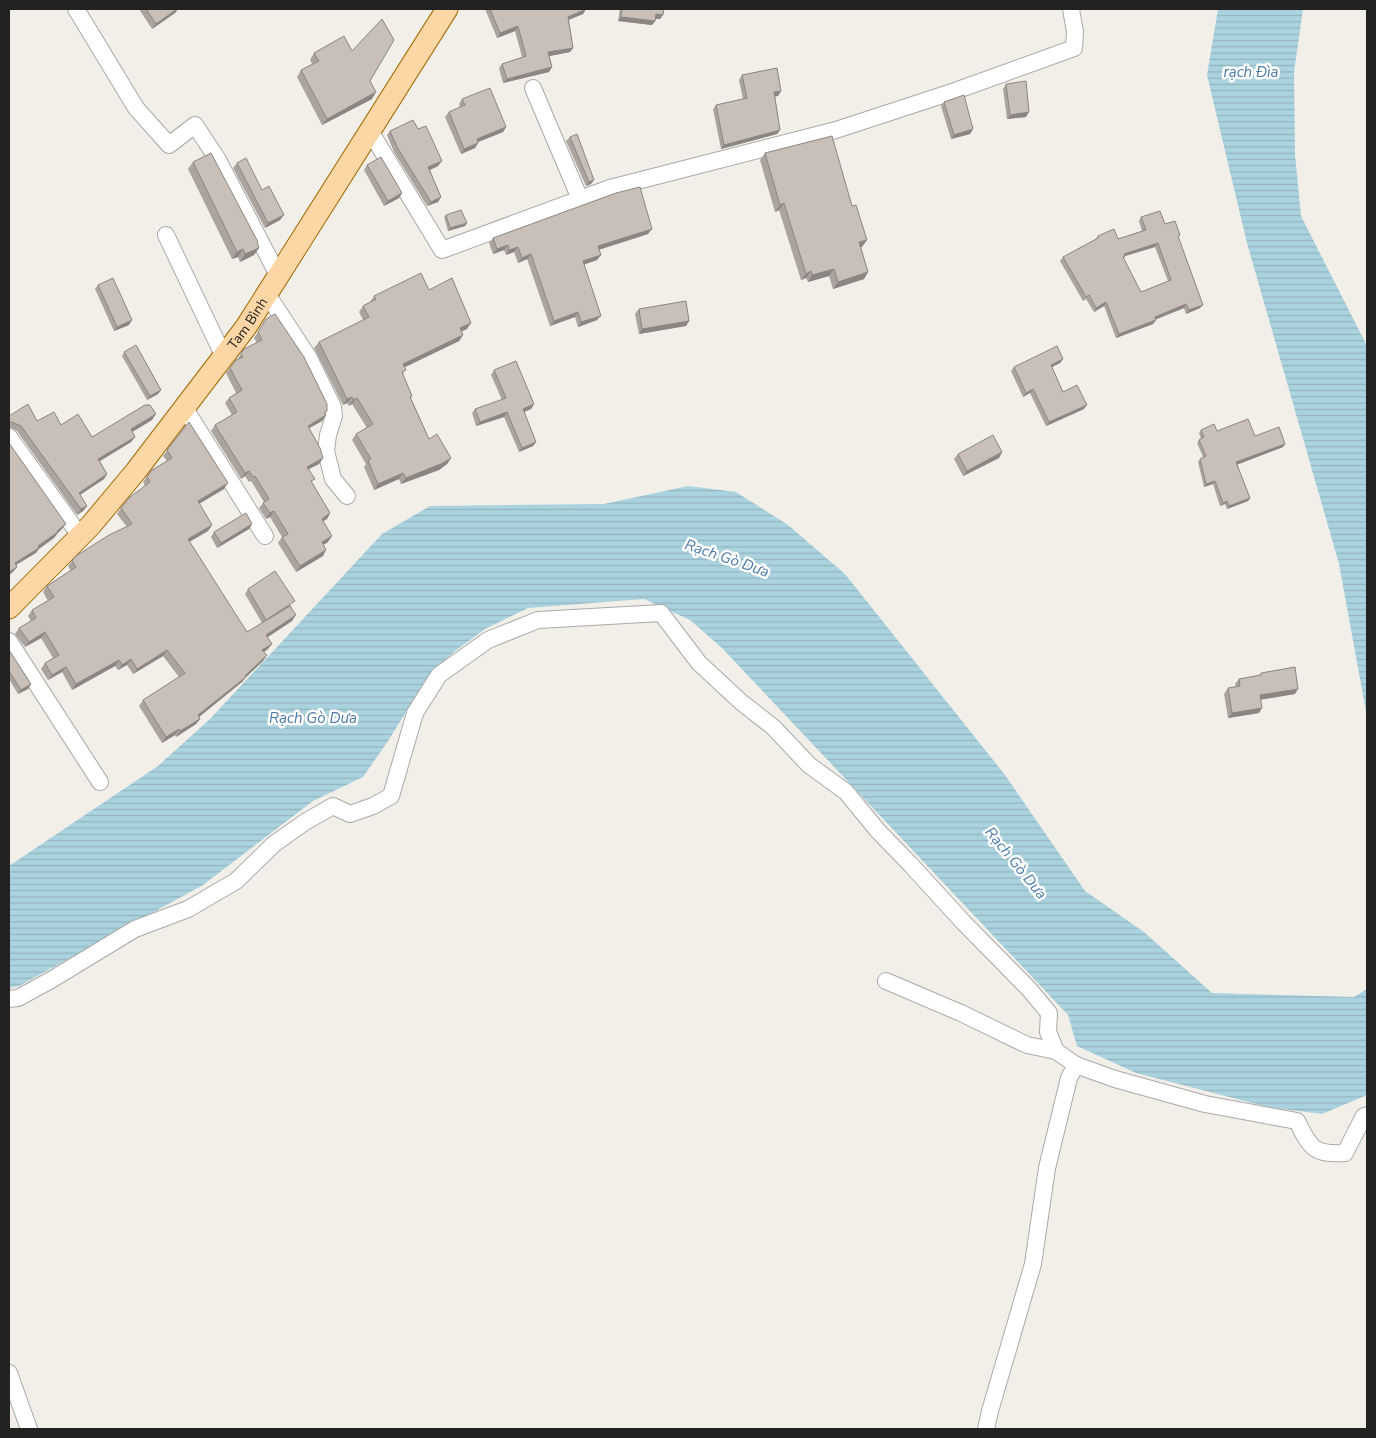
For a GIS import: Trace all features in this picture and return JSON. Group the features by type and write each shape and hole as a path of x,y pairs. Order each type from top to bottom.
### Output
{"main road":[{"name":"Tam Bình","path":"9,608 80,537 136,471 246,327 447,9"}],"street":[{"path":"76,9 136,108 169,145 195,126 218,160 278,275"},
{"path":"370,131 442,250 610,188 836,130 955,91 1074,48 1075,32 1071,9"},
{"path":"533,88 580,199"},
{"path":"166,235 224,357"},
{"path":"266,294 309,358 333,407 334,416 328,435 326,451 333,479 347,496"},
{"path":"184,407 265,536"},
{"path":"9,437 80,537"},
{"path":"9,999 18,998 35,989 134,930 188,910 236,881 274,844 305,822 333,806 350,814 373,806 391,796 415,713 438,675 488,640 538,620 661,613 699,663 773,728 809,765 846,792 878,831 1029,989 1049,1013 1048,1032 1056,1051"},
{"path":"9,641 100,782"},
{"path":"886,981 961,1013 1027,1045 1056,1051 1076,1065 1115,1079 1205,1104 1297,1121 1306,1140 1316,1150 1330,1154 1345,1153 1364,1116 1367,1115"},
{"path":"986,1429 1033,1264 1047,1168 1070,1078 1076,1065"},
{"path":"9,1372 29,1429"}],"water":[{"name":"rạch Đìa","path":"1218,9 1303,9 1294,72 1295,154 1301,216 1367,346 1367,717 1339,564 1247,243 1207,75"},
{"name":"Rạch Gò Dưa","path":"688,486 736,492 788,525 845,574 1005,775 1085,891 1144,932 1212,993 1354,997 1367,989 1367,1095 1322,1114 1268,1107 1136,1073 1077,1046 1068,1015 722,648 690,620 644,599 528,608 485,629 455,651 429,675 363,777 313,801 203,885 19,986 9,988 9,866 158,766 210,719 382,534 430,506 604,504"}],"building":[{"path":"146,9 177,9 156,24"},
{"path":"490,9 586,9 568,17 573,48 548,52 552,67 507,79 502,64 526,56 518,26 500,33"},
{"path":"622,9 664,9 663,15 656,14 655,21 621,17"},
{"path":"382,19 394,40 370,81 376,92 327,119 301,70 319,61 314,53 344,36 352,51"},
{"path":"777,68 781,91 774,92 780,130 724,145 716,105 747,98 742,75"},
{"path":"1026,81 1029,112 1010,115 1006,84"},
{"path":"490,88 506,127 477,139 478,143 464,149 449,112 465,105 462,99"},
{"path":"964,95 973,129 954,135 944,102"},
{"path":"413,120 418,129 426,126 442,161 428,167 441,197 431,202 397,147 390,131"},
{"path":"577,134 594,180 589,182 570,137"},
{"path":"832,136 852,206 856,205 867,240 859,242 868,272 838,282 834,269 812,275 811,271 806,274 784,203 780,205 765,153"},
{"path":"211,153 258,242 259,248 245,254 243,249 237,252 193,162"},
{"path":"381,157 402,193 388,201 367,165"},
{"path":"246,158 262,190 269,186 284,215 268,223 237,163"},
{"path":"640,187 652,229 598,246 601,255 583,261 601,316 581,322 578,312 554,321 531,254 522,258 518,247 509,250 508,245 497,249 493,238 616,193"},
{"path":"461,210 467,223 450,228 446,215"},
{"path":"1160,211 1165,224 1175,221 1180,235 1178,236 1203,305 1189,310 1186,304 1155,317 1156,320 1119,334 1106,302 1096,308 1089,295 1086,297 1063,257 1098,238 1098,236 1114,229 1118,239 1146,230 1141,217","holes":["1158,243 1171,280 1141,292 1123,257 1125,256 1124,254"]},
{"path":"421,273 429,290 452,278 471,323 460,328 463,335 403,364 406,370 402,372 412,396 410,397 429,439 437,434 451,458 406,478 403,473 378,484 368,461 371,459 356,434 373,424 357,398 353,400 352,397 347,399 319,342 369,317 363,306 376,299 374,296"},
{"path":"113,278 132,320 117,327 98,285"},
{"path":"686,301 689,321 642,329 639,309"},
{"path":"275,314 304,357 327,404 327,411 324,413 326,415 308,426 320,448 323,458 307,467 315,479 311,481 330,513 322,519 332,536 322,542 326,550 300,566 282,537 288,534 274,511 270,513 263,503 269,499 255,476 253,477 249,471 245,473 215,425 237,412 229,398 242,390 230,368 236,360 243,357 241,354 244,349 262,340 258,332 266,319"},
{"path":"136,345 161,390 150,396 124,352"},
{"path":"1057,346 1063,359 1051,365 1063,392 1077,385 1087,405 1049,422 1033,389 1026,393 1014,367"},
{"path":"516,361 534,404 523,409 536,442 522,448 507,412 480,422 475,409 506,398 494,370"},
{"path":"28,404 37,421 54,412 61,425 78,414 92,437 145,405 150,405 156,414 131,429 135,437 98,459 107,474 79,493 87,506 81,509 21,426 12,422 9,423 9,416"},
{"path":"1248,419 1255,436 1279,427 1285,444 1236,462 1250,498 1229,506 1227,501 1223,503 1215,481 1206,484 1200,459 1206,456 1199,440 1204,437 1201,430 1214,424 1217,431"},
{"path":"189,422 228,483 198,501 212,525 188,539 247,632 290,606 296,615 266,635 272,644 262,650 267,655 246,677 198,715 200,719 166,737 143,700 185,673 167,650 137,669 131,659 122,665 119,660 76,684 66,667 52,675 45,663 59,655 45,632 29,642 19,628 36,618 32,610 54,597 47,586 76,567 72,561 76,556 109,535 132,524 121,508 130,497 150,482 147,477 152,470 172,458 167,450"},
{"path":"993,435 1002,452 967,471 958,454"},
{"path":"9,443 66,524 38,546 39,548 15,563 17,567 9,572"},
{"path":"246,513 252,524 221,543 214,532"},
{"path":"275,571 295,601 266,620 248,589"},
{"path":"9,650 31,684 21,690 9,671"},
{"path":"1295,667 1298,689 1260,695 1262,708 1232,713 1228,688 1240,686 1239,679"}]}
